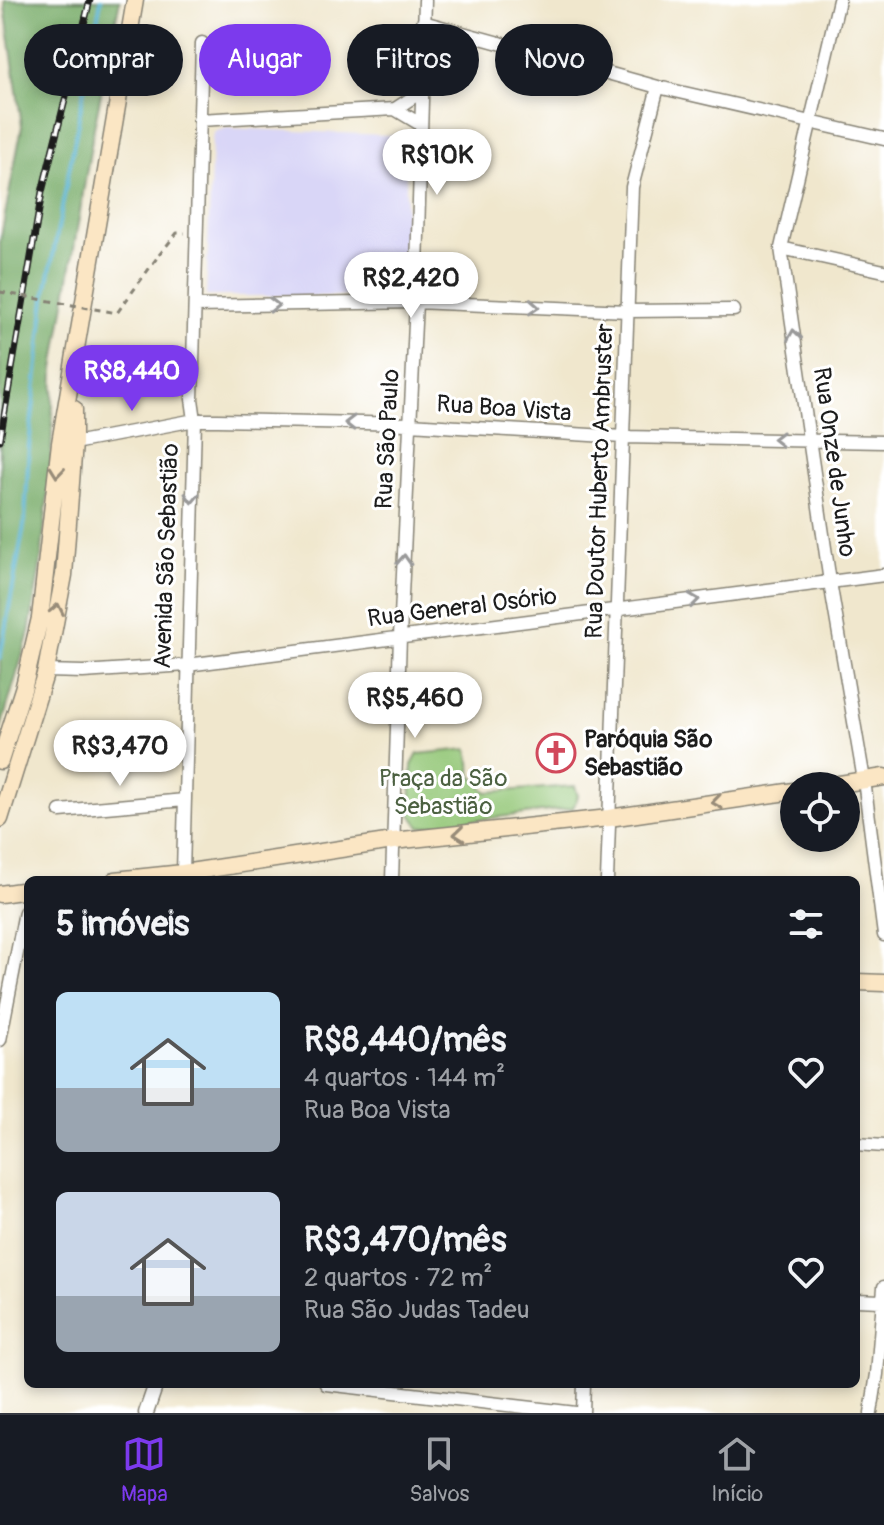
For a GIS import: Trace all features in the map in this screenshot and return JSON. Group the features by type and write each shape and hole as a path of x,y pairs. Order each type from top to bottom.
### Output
{"main road":[{"path":"0,761 24,686 40,618 67,443 74,368 135,0"},
{"path":"0,819 46,671 64,575 67,443"},
{"path":"40,618 38,656 46,671"},
{"path":"860,781 884,777"},
{"path":"189,876 393,841 609,818 780,793"},
{"path":"0,894 24,891"},
{"path":"860,982 884,983"}],"street":[{"name":"Rua São Paulo","path":"423,22 425,0"},
{"name":"Rua Onze de Junho","path":"839,0 781,248 830,582 864,780 884,935"},
{"path":"423,22 658,87 884,139"},
{"name":"Rua Doutor Huberto Ambruster","path":"607,876 632,187 658,87"},
{"name":"Avenida São Sebastião","path":"183,876 200,96"},
{"path":"199,120 395,109 415,96"},
{"name":"Rua São Paulo","path":"392,876 416,302 421,96"},
{"path":"395,109 420,124"},
{"path":"781,248 884,271"},
{"path":"196,306 416,302 628,311 734,310"},
{"name":"Rua Boa Vista","path":"67,443 195,420 410,424 623,437 884,442"},
{"name":"Rua General Osório","path":"46,671 83,672 187,665 884,575"},
{"path":"60,811 185,800"},
{"path":"0,1040 24,926"},
{"path":"860,1144 884,1146"},
{"path":"871,1413 884,1287"},
{"path":"860,1300 881,1301"},
{"path":"146,1413 155,1388"},
{"path":"380,1388 576,1413"},
{"path":"583,1413 584,1388"}],"path":[{"path":"0,292 117,313 177,233 195,233"}],"shaded area":[{"path":"227,128 407,136 404,296 206,296 213,132"}],"green space":[{"path":"4,0 120,0 115,24 24,24 24,96 101,96 54,369 51,462 41,561 29,633 0,731 0,241 22,126"},
{"name":"Praça da São Sebastião","path":"468,749 472,776 487,792 575,786 578,796 573,808 420,827 410,813 412,765 418,754"}],"waterway":[{"path":"0,658 25,520 29,446 45,298 101,0"}],"railway":[{"path":"0,440 42,192 90,0"}],"place":[{"name":"Paróquia São Sebastião","path":"556,753"}]}
